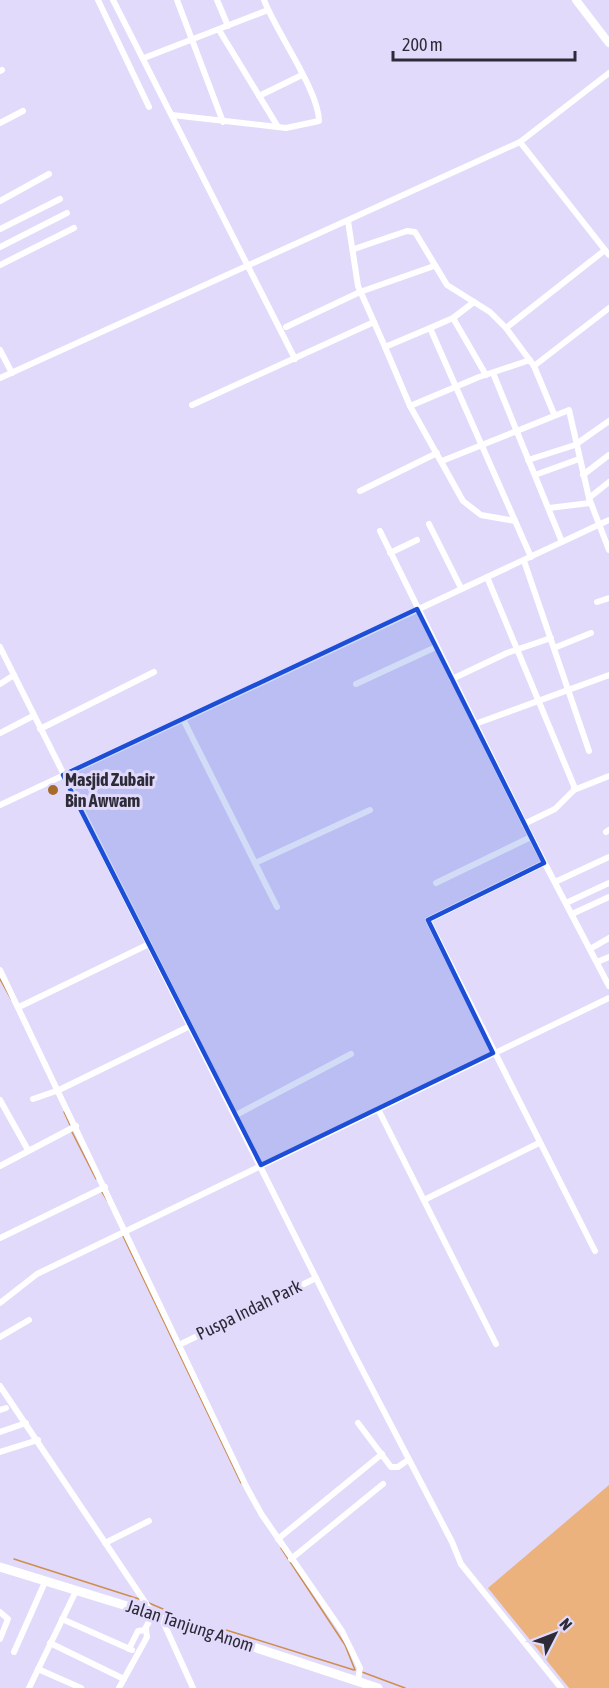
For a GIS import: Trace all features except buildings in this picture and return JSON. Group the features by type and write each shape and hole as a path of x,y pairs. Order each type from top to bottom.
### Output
{"main road":[{"name":"Jalan Tanjung Anom","path":"0,1567 365,1681"}],"street":[{"path":"98,0 149,106"},
{"path":"113,0 295,359"},
{"path":"177,0 223,122"},
{"path":"217,0 228,26"},
{"path":"172,115 278,127 296,127 319,121 312,94 264,0"},
{"path":"576,0 609,43"},
{"path":"126,56 142,56 192,40 268,10"},
{"path":"219,30 278,127"},
{"path":"0,378 520,142 609,73"},
{"path":"259,96 302,75"},
{"path":"0,123 23,111"},
{"path":"506,328 607,253 520,142"},
{"path":"0,201 49,174"},
{"path":"0,229 60,198"},
{"path":"0,247 67,213"},
{"path":"348,221 360,292 410,406 458,493 469,507 481,515 515,520"},
{"path":"0,265 74,228"},
{"path":"354,249 412,230 417,234 447,285 490,312 506,328 532,363 554,414"},
{"path":"286,327 360,292 434,266"},
{"path":"385,347 453,318 474,302"},
{"path":"410,406 486,375 532,363 609,308"},
{"path":"453,318 486,375"},
{"path":"192,405 374,322"},
{"path":"430,328 531,557"},
{"path":"0,350 12,373"},
{"path":"494,373 562,542"},
{"path":"442,461 566,409 570,411 575,446 589,500 609,550"},
{"path":"528,460 575,446 609,421"},
{"path":"360,491 437,453"},
{"path":"583,475 609,455"},
{"path":"535,475 579,459"},
{"path":"549,508 589,500 609,482"},
{"path":"0,805 609,520"},
{"path":"429,524 461,588"},
{"path":"380,531 524,824 609,986"},
{"path":"390,552 417,540"},
{"path":"524,561 589,751"},
{"path":"487,578 574,790"},
{"path":"597,602 609,598"},
{"path":"554,648 591,633"},
{"path":"453,678 518,649 551,638"},
{"path":"0,647 261,1165 315,1278 471,1580 561,1688"},
{"path":"356,684 436,647"},
{"path":"40,729 154,672"},
{"path":"0,684 14,675"},
{"path":"475,724 609,675"},
{"path":"0,733 33,716"},
{"path":"183,719 277,907"},
{"path":"524,824 553,810 574,790 609,776"},
{"path":"255,863 370,810"},
{"path":"436,883 531,837"},
{"path":"555,882 609,857"},
{"path":"544,862 428,919 493,1053 595,1251"},
{"path":"566,903 609,883"},
{"path":"572,914 609,897"},
{"path":"590,949 609,938"},
{"path":"19,1007 149,944"},
{"path":"597,962 609,957"},
{"path":"0,970 2,980 19,1007 247,1488 291,1559 342,1631 365,1681"},
{"path":"0,1303 27,1279 609,998"},
{"path":"33,1098 59,1090 190,1026"},
{"path":"236,1115 351,1054"},
{"path":"0,1100 28,1150"},
{"path":"378,1109 496,1344"},
{"path":"0,1166 75,1126"},
{"path":"424,1200 539,1143"},
{"path":"0,1238 105,1187"},
{"name":"Puspa Indah Park","path":"183,1343 315,1278"},
{"path":"0,1337 29,1320"},
{"path":"0,1386 147,1605 157,1615 193,1688"},
{"path":"0,1432 26,1423"},
{"path":"358,1423 394,1469 408,1460"},
{"path":"0,1452 38,1440"},
{"path":"278,1539 382,1454"},
{"path":"291,1559 383,1484"},
{"path":"105,1543 149,1521"},
{"path":"14,1652 45,1582"},
{"path":"28,1688 76,1591"},
{"path":"0,1639 8,1622 2,1613"},
{"path":"129,1649 138,1631 145,1629 157,1615"},
{"path":"62,1619 138,1653"},
{"path":"119,1688 148,1634 145,1629"},
{"path":"50,1643 124,1679"},
{"path":"38,1669 81,1688"}],"highlighted area":[{"path":"417,609 544,863 428,920 493,1053 261,1165 63,775"}],"shaded area":[{"path":"609,1485 609,1688 569,1688 488,1588"}],"waterway":[{"path":"0,979 11,999"},
{"path":"64,1112 70,1125"},
{"path":"72,1132 96,1179"},
{"path":"102,1192 107,1200"},
{"path":"123,1236 241,1483"},
{"path":"281,1548 345,1645 355,1670"},
{"path":"14,1559 139,1599"},
{"path":"149,1603 163,1609"},
{"path":"226,1630 354,1670"},
{"path":"362,1672 405,1688"}],"place":[{"name":"Masjid Zubair Bin Awwam","path":"53,790"}]}
